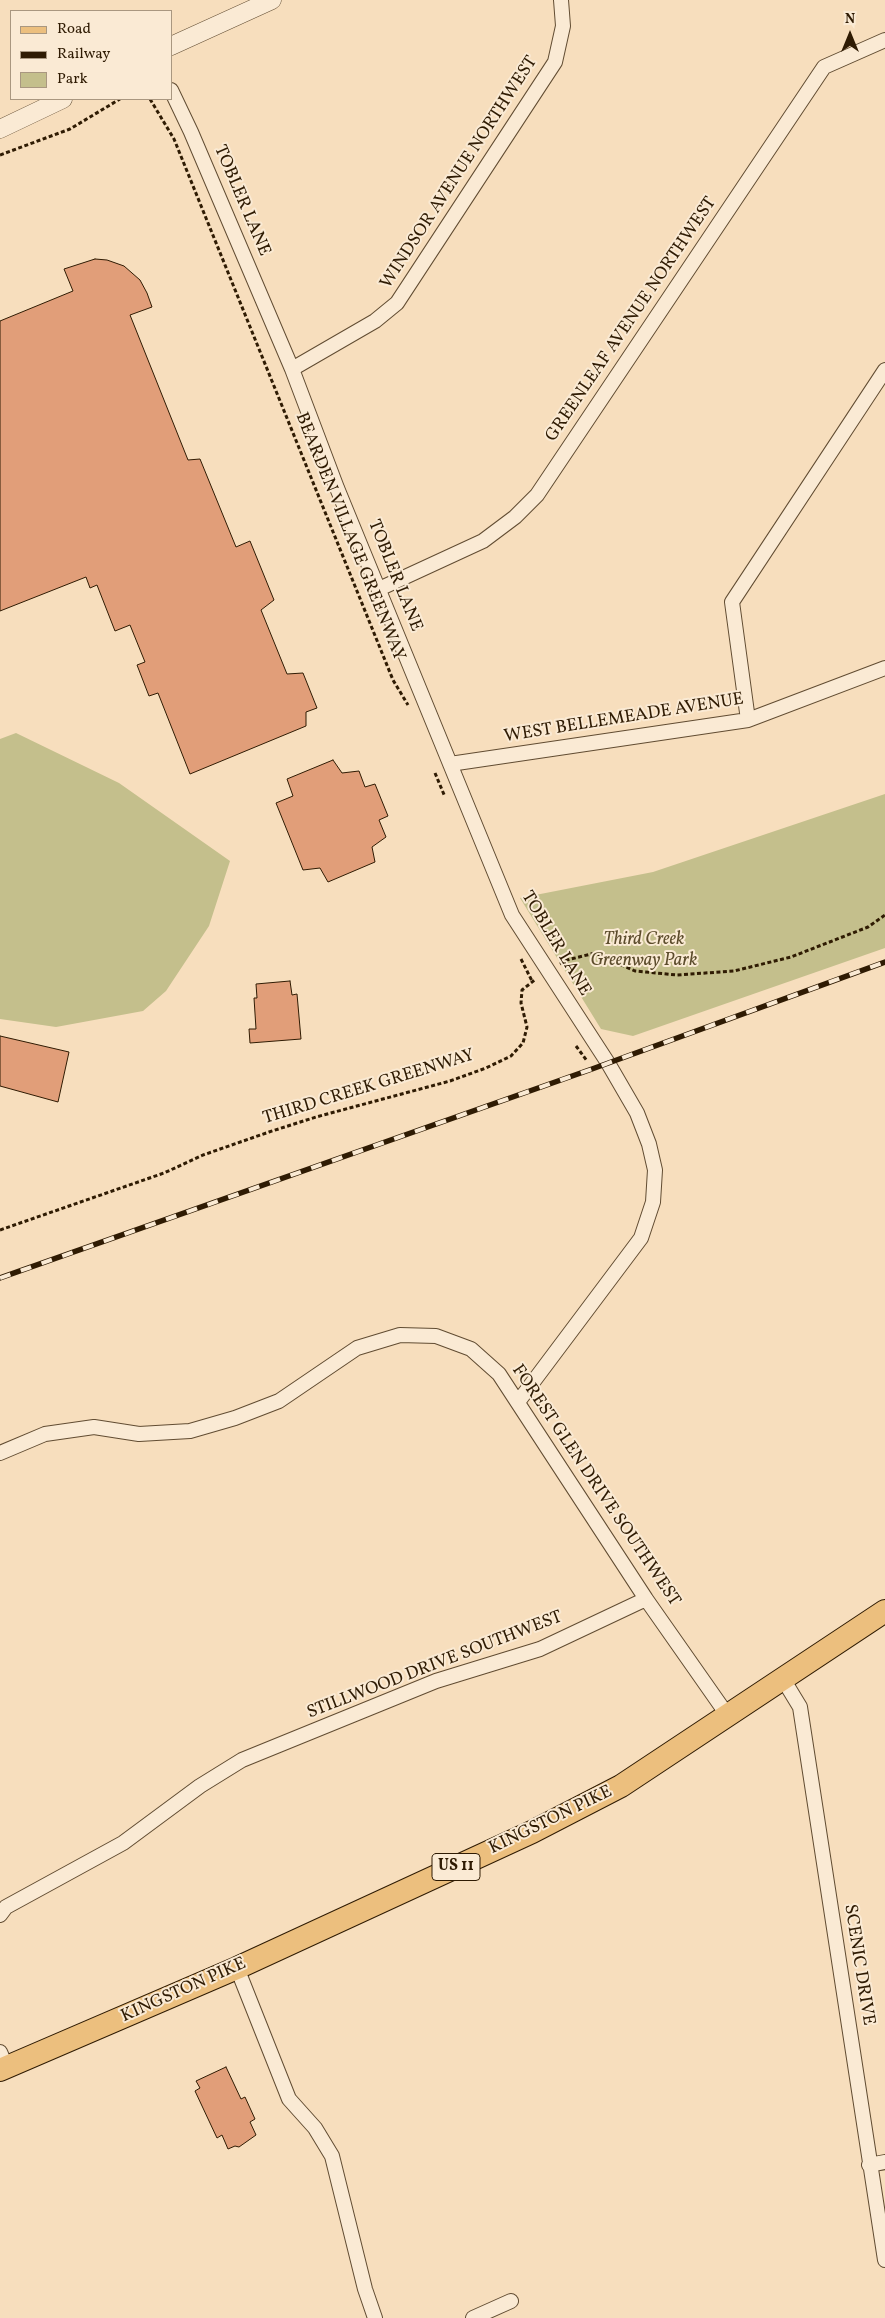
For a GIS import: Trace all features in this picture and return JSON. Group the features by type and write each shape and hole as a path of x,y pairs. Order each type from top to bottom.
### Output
{"main road":[{"name":"KINGSTON PIKE","path":"2,2063 238,1968 532,1832 621,1786 885,1611"}],"street":[{"path":"172,46 272,0"},
{"name":"WINDSOR AVENUE NORTHWEST","path":"292,369 375,322 397,303 555,62 563,26 561,0"},
{"name":"GREENLEAF AVENUE NORTHWEST","path":"379,589 483,541 515,517 536,495 824,67 885,40"},
{"name":"TOBLER LANE","path":"172,92 191,132 292,369 337,488 512,915 608,1063 637,1113 649,1144 655,1170 654,1202 641,1238 518,1402"},
{"path":"0,129 61,100"},
{"path":"748,720 732,602 885,370"},
{"name":"WEST BELLEMEADE AVENUE","path":"450,764 748,720 885,668"},
{"name":"FOREST GLEN DRIVE SOUTHWEST","path":"0,1453 45,1434 94,1427 139,1434 190,1431 235,1418 279,1401 357,1348 400,1335 436,1336 471,1348 499,1374 646,1599 728,1716"},
{"name":"STILLWOOD DRIVE SOUTHWEST","path":"2,1909 123,1843 200,1786 242,1760 436,1681 540,1649 646,1599"},
{"name":"SCENIC DRIVE","path":"782,1679 800,1707 885,2260"},
{"path":"238,1968 289,2099 315,2128 332,2156 365,2289 375,2318"},
{"path":"869,2165 885,2162"},
{"path":"473,2318 511,2301"}],"path":[{"path":"0,155 70,129 118,100"},
{"name":"BEARDEN VILLAGE GREENWAY","path":"151,100 174,139 393,680 410,709"},
{"path":"434,770 449,804"},
{"path":"518,955 532,981 567,960 595,953 635,971 677,975 734,971 792,957 868,927 885,914"},
{"name":"THIRD CREEK GREENWAY","path":"0,1230 164,1173 203,1155 269,1132 316,1117 450,1081 486,1068 511,1056 523,1043 527,1027 521,1003 522,990 532,981"}],"green space":[{"path":"16,733 119,783 230,861 209,926 166,991 143,1011 56,1027 0,1019 0,739"},
{"name":"Third Creek Greenway Park","path":"885,794 885,948 633,1036 601,1029 520,898 653,872"}],"building":[{"path":"95,259 107,260 124,266 140,280 147,293 152,307 130,315 188,460 200,459 236,547 250,541 274,600 261,610 287,674 303,673 317,708 306,712 306,726 190,774 158,693 149,696 137,665 145,662 130,625 115,631 97,585 90,588 86,577 0,611 0,321 73,291 64,269"},
{"path":"333,760 342,773 359,771 365,787 375,784 388,816 379,820 386,837 372,847 375,862 328,882 320,868 303,870 276,803 293,796 287,779"},
{"path":"290,981 292,995 297,994 301,1039 250,1043 249,1029 256,1029 254,998 257,998 256,984"},
{"path":"0,1036 69,1052 58,1102 0,1086"},
{"path":"226,2067 241,2099 245,2097 255,2119 250,2122 256,2135 239,2147 235,2146 228,2149 222,2135 217,2138 195,2091 200,2088 196,2081"}],"railway":[{"path":"0,1278 592,1069 885,962"}]}
